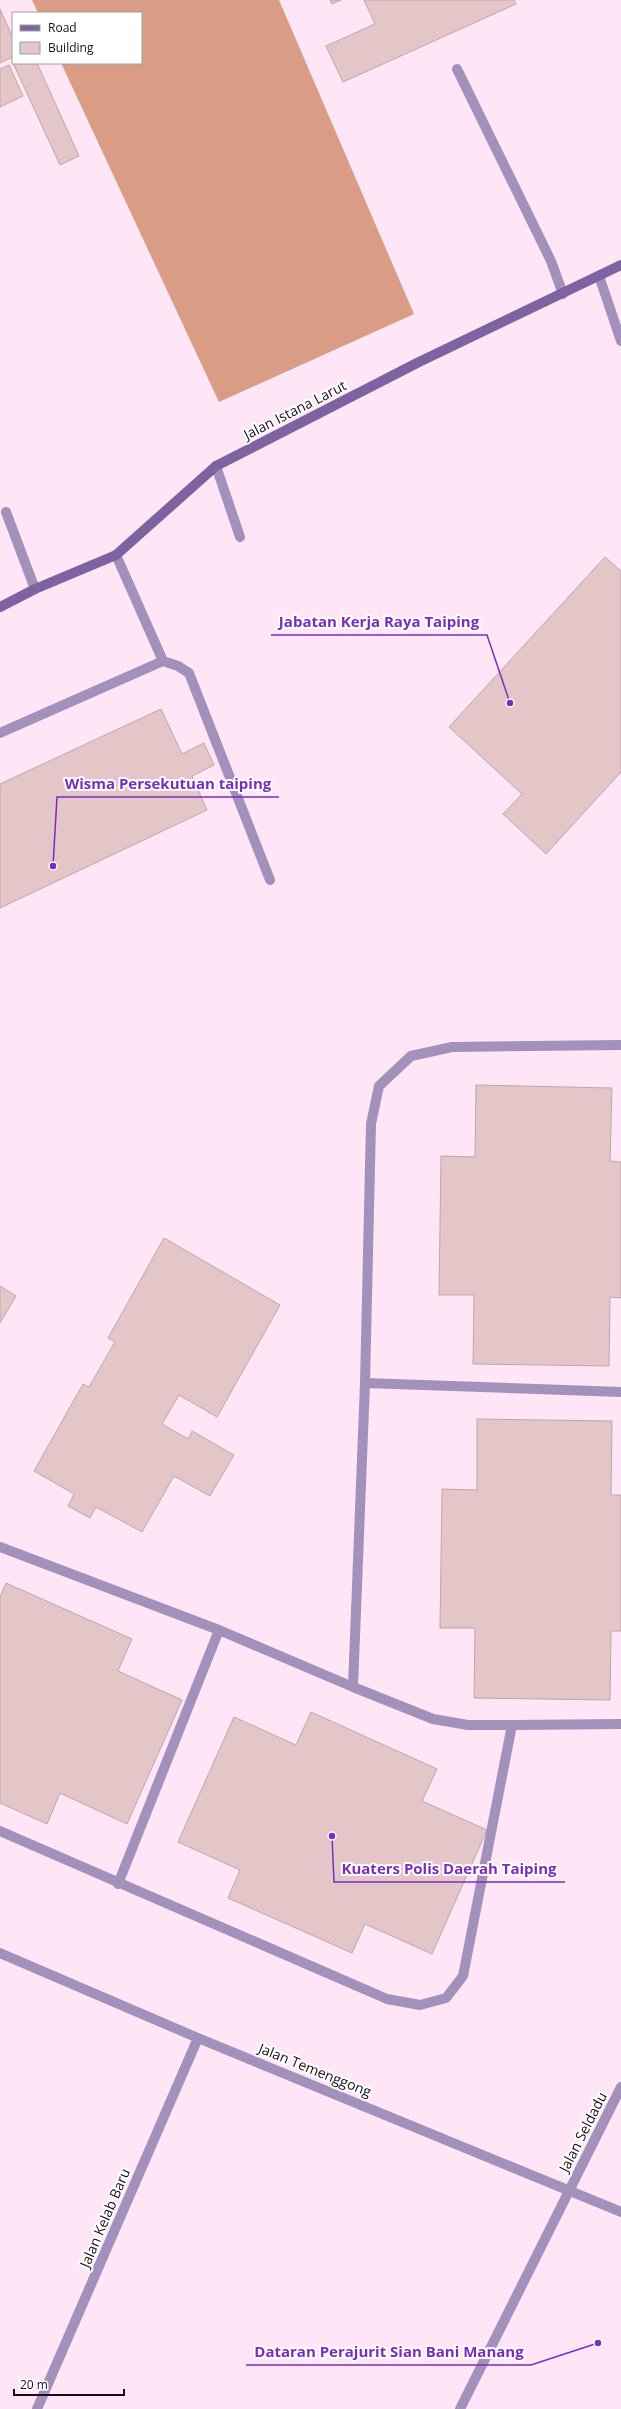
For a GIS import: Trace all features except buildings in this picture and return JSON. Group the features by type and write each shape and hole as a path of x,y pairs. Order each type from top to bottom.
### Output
{"main road":[{"name":"Jalan Istana Larut","path":"0,607 35,589 116,554 216,466 419,362 621,265"}],"street":[{"path":"457,69 551,261 563,294"},
{"path":"599,276 621,341"},
{"path":"216,466 240,537"},
{"path":"6,512 35,589"},
{"path":"116,554 163,661"},
{"path":"0,733 163,661 178,666 189,673 270,880"},
{"path":"353,1687 364,1383 371,1124 378,1086 411,1056 452,1047 621,1045"},
{"path":"364,1383 621,1392"},
{"path":"0,1547 219,1630 433,1719 468,1725 621,1724"},
{"path":"118,1884 219,1630"},
{"path":"0,1831 118,1884 387,1999 420,2005 446,1998 463,1976 512,1725"},
{"name":"Jalan Temenggong","path":"0,1953 198,2038 570,2189 621,2212"},
{"name":"Jalan Kelab Baru","path":"37,2409 198,2038"},
{"name":"Jalan Seldadu","path":"460,2409 621,2087"}],"shaded area":[{"path":"32,0 279,0 414,314 219,402 61,64 142,64 142,12 38,12"}],"place":[{"name":"Jabatan Kerja Raya Taiping","path":"510,703"},
{"name":"Wisma Persekutuan taiping","path":"53,866"},
{"name":"Kuaters Polis Daerah Taiping","path":"332,1836"},
{"name":"Dataran Perajurit Sian Bani Manang","path":"598,2343"}]}
